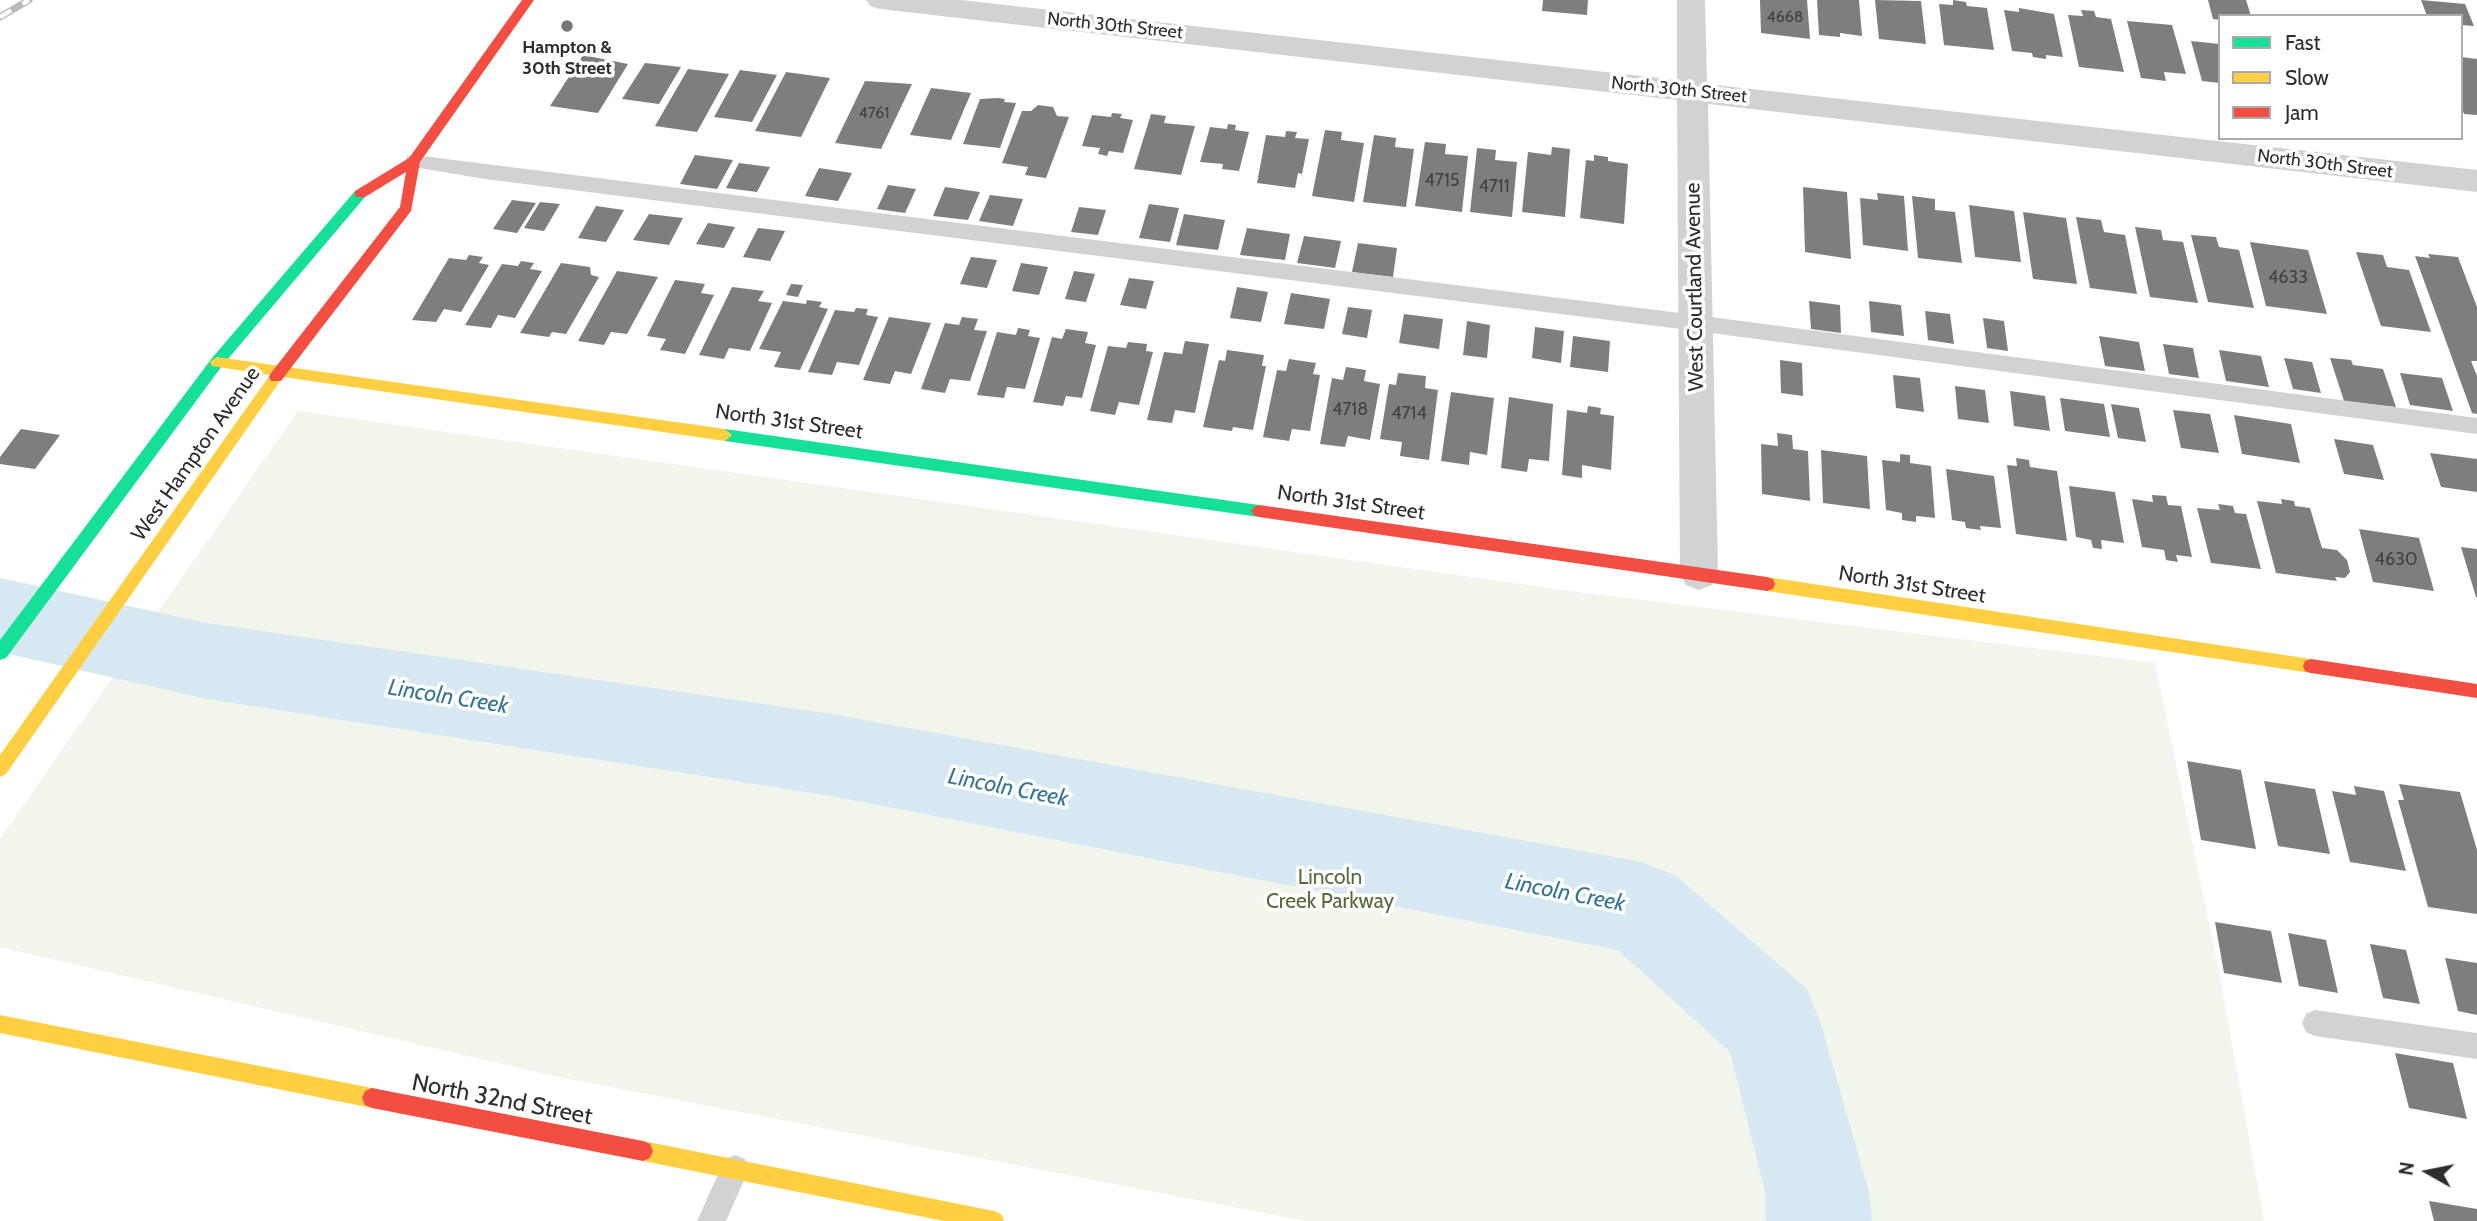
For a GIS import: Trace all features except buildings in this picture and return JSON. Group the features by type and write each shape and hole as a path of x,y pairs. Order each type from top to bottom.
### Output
{"street":[{"name":"West Hampton Avenue","path":"0,653 118,491 217,362 357,196 414,161 528,0"},
{"name":"North 30th Street","path":"880,0 2477,181"},
{"name":"West Courtland Avenue","path":"1692,0 1699,574"},
{"name":"West Hampton Avenue","path":"0,769 280,371 406,208 414,161"},
{"name":"North 31st Street","path":"217,362 1699,574 2477,691"},
{"name":"North 32nd Street","path":"0,1024 994,1221"}],"lane":[{"path":"414,161 1696,323 2477,426"},
{"path":"2315,1023 2477,1046"},
{"path":"711,1221 734,1169"}],"green space":[{"name":"Lincoln Creek Parkway","path":"298,411 1577,592 2155,663 2218,967 2264,1221 1306,1221 554,1076 0,947 0,839"}],"waterway":[{"name":"Lincoln Creek","path":"0,615 207,661 832,755 1642,908 1772,1024 1817,1192 1819,1221"}],"railway":[{"path":"0,17 29,0"}],"traffic: fast":[{"path":"0,653 217,362 360,194"},
{"path":"725,435 1259,511"}],"traffic: slow":[{"path":"217,362 725,435"},
{"path":"0,769 276,377"},
{"path":"1767,584 2311,666"},
{"path":"0,1024 372,1098"},
{"path":"643,1151 994,1221"}],"traffic: jam":[{"path":"360,194 414,161 528,0"},
{"path":"276,377 406,208 414,161"},
{"path":"1259,511 1767,584"},
{"path":"2311,666 2477,691"},
{"path":"372,1098 643,1151"}],"place":[{"name":"Hampton & 30th Street","path":"567,26"}]}
